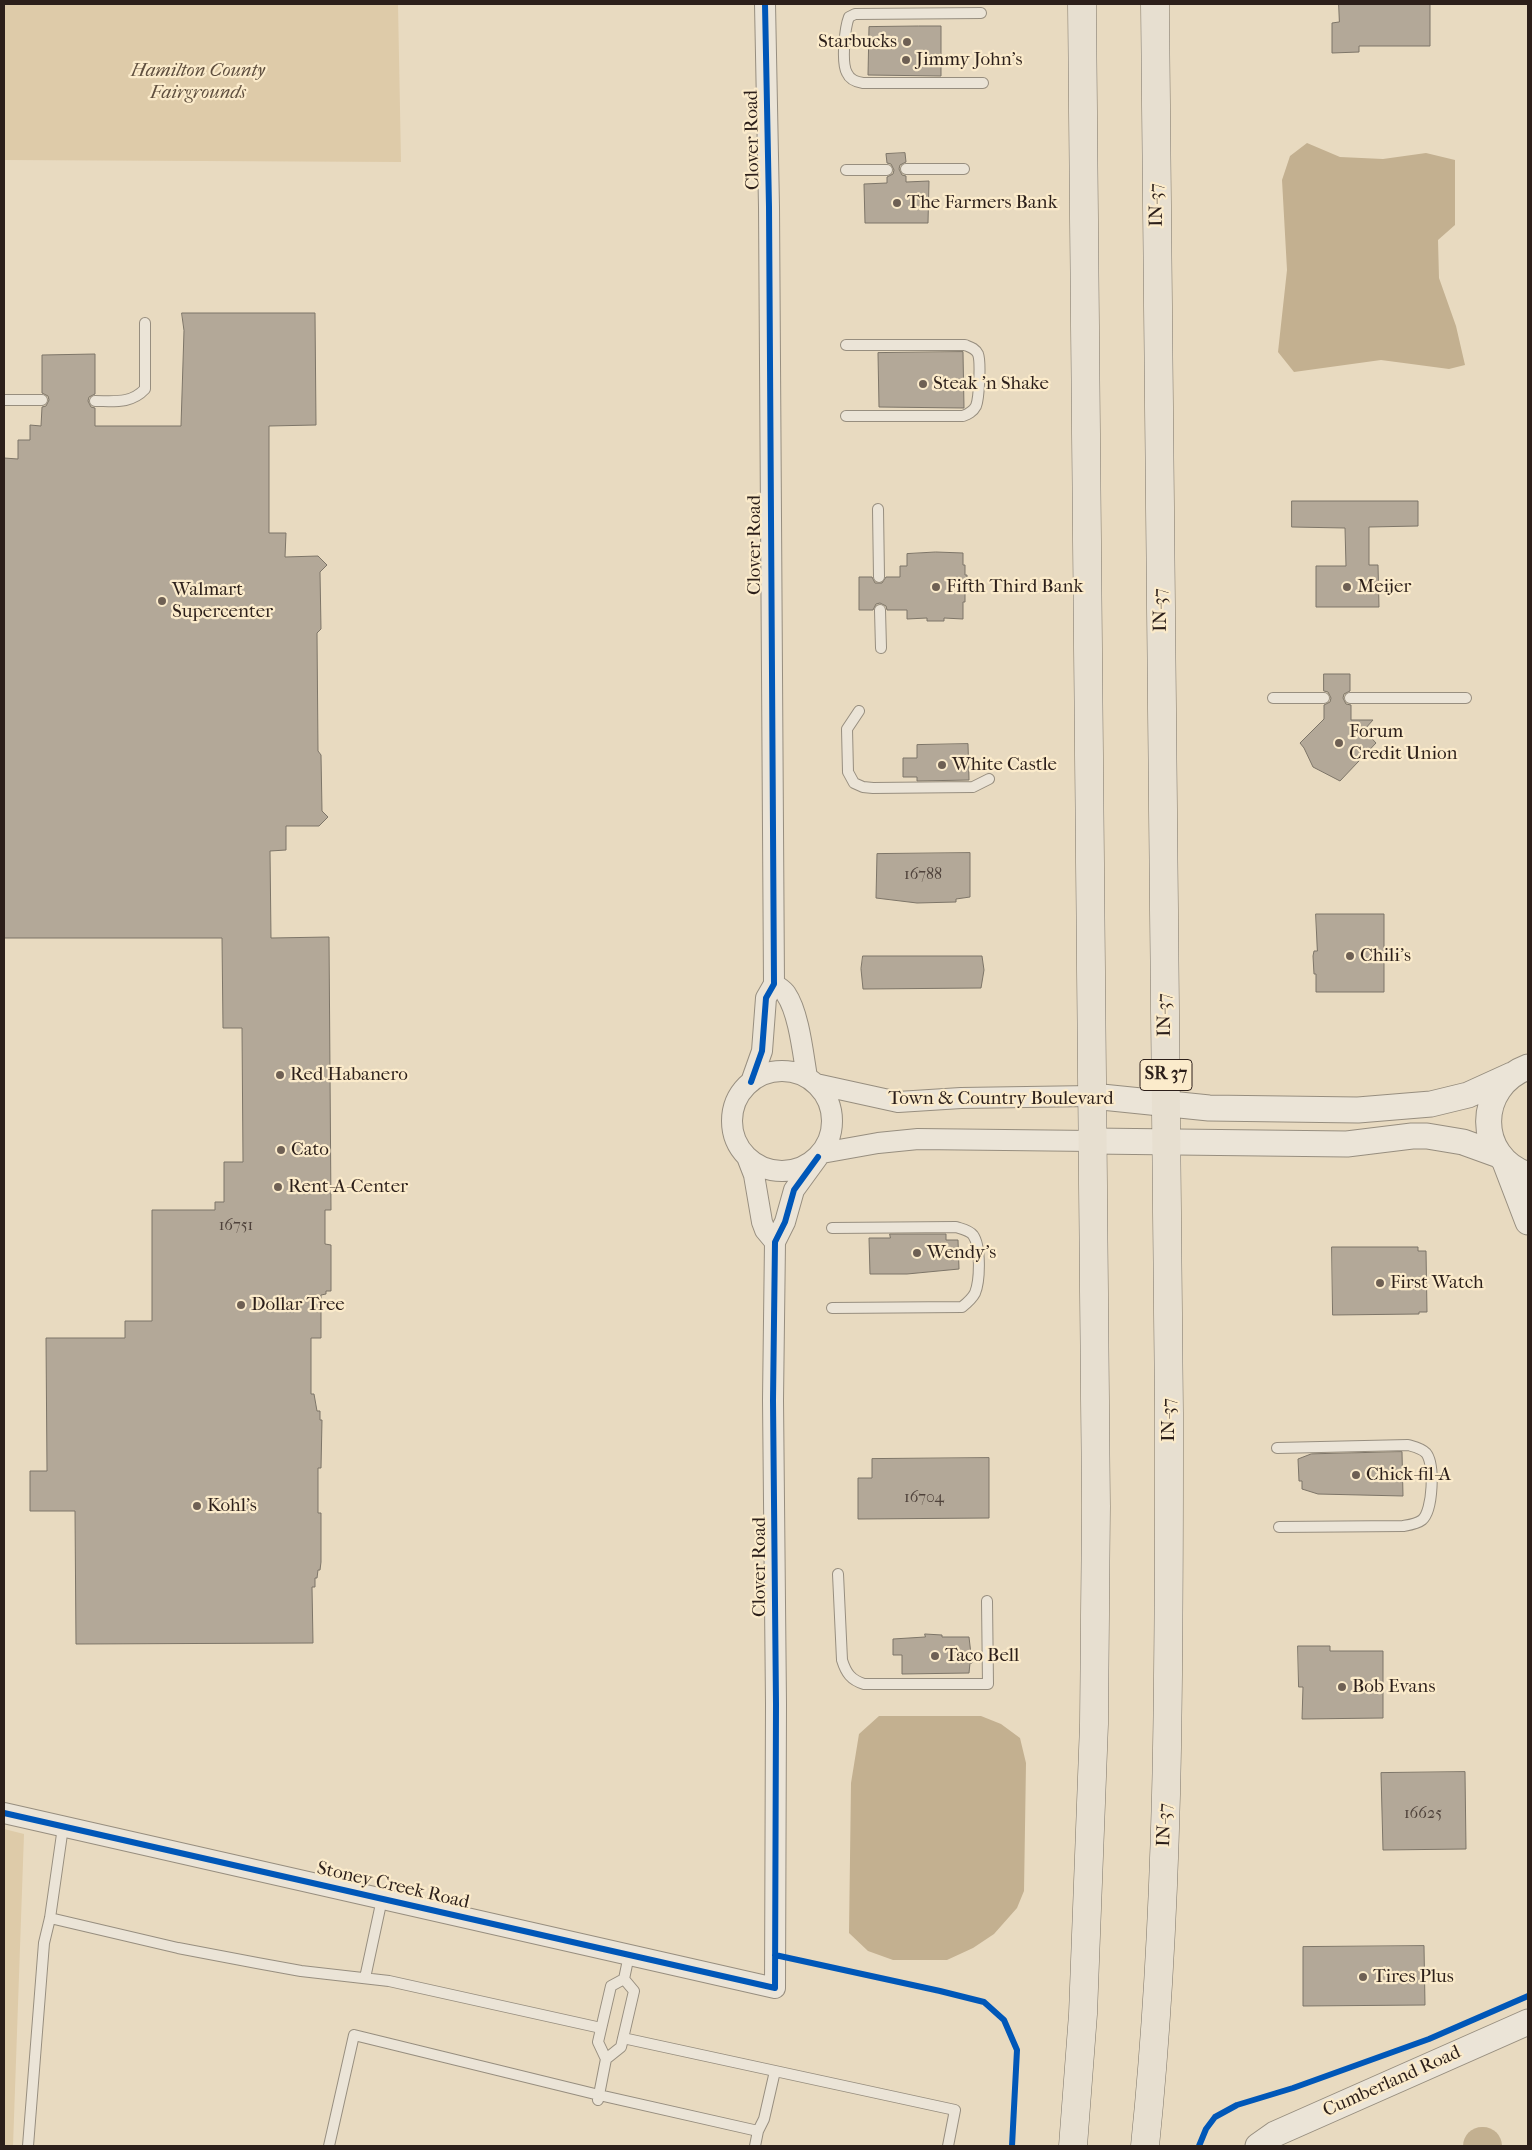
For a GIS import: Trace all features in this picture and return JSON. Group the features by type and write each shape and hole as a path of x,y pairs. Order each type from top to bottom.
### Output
{"highway":[{"path":"1074,2146 1083,2014 1094,1724 1096,1506 1082,4"},
{"name":"IN-37","path":"1145,2146 1156,2019 1165,1828 1169,1412 1156,4"}],"street":[{"name":"Clover Road","path":"751,1082 762,1050 766,998 774,984 766,4"},
{"path":"774,984 786,994 792,1006 812,1080"},
{"path":"1522,1066 1500,1086 1492,1100 1488,1117 1489,1133 1502,1158 1528,1222"},
{"name":"Town & Country Boulevard","path":"812,1080 898,1102 961,1098 1092,1096 1209,1108 1358,1110 1431,1104 1468,1096 1522,1066"},
{"path":"747,1157 760,1166 775,1171 790,1171 805,1166 820,1155 830,1139 833,1125 832,1109 826,1096 812,1080 796,1072 772,1071 751,1082 740,1094 733,1109 732,1125 736,1141 747,1157 754,1176 765,1230 775,1242"},
{"path":"820,1155 878,1143 918,1139 1347,1144 1412,1136 1428,1136 1463,1142 1502,1158 1519,1172 1528,1175"},
{"name":"Clover Road","path":"775,1988 776,1704 773,1287 775,1242 785,1222 794,1190 820,1155"},
{"name":"Stoney Creek Road","path":"4,1814 775,1988"},
{"name":"Cumberland Road","path":"1258,2146 1275,2134 1528,2022"}],"lane":[{"path":"982,13 856,14 849,17 846,25 845,57 847,74 855,81 863,83 982,83"},
{"path":"906,169 964,169"},
{"path":"846,170 887,170"},
{"path":"95,401 129,400 138,396 145,389 145,323"},
{"path":"846,345 965,345 974,348 979,362 976,406 971,412 963,416 846,416"},
{"path":"4,400 42,400"},
{"path":"878,509 879,577"},
{"path":"880,610 881,648"},
{"path":"1273,698 1324,698"},
{"path":"1350,698 1466,698"},
{"path":"859,711 851,720 847,729 848,772 854,783 873,788 973,787 989,779"},
{"path":"832,1228 956,1227 967,1230 974,1236 978,1250 975,1292 970,1301 962,1307 832,1308"},
{"path":"1277,1448 1408,1445 1420,1449 1427,1454 1431,1464 1431,1494 1428,1512 1422,1520 1414,1524 1403,1526 1279,1527"},
{"path":"838,1574 842,1660 846,1671 854,1681 864,1684 988,1684 987,1601"},
{"path":"28,2146 44,1943 50,1918 63,1827"},
{"path":"364,1978 382,1899"},
{"path":"50,1918 178,1948 257,1964 397,1982 601,2028"},
{"path":"624,1980 629,1955"},
{"path":"599,2097 606,2059 598,2042 611,1986 624,1980"},
{"path":"606,2059 621,2047 624,2038 634,1991 624,1980"},
{"path":"329,2146 354,2035 599,2097 758,2130"},
{"path":"624,2038 955,2110 948,2146"},
{"path":"755,2146 758,2130 764,2119 775,2071"}],"green space":[{"name":"Hamilton County Fairgrounds","path":"4,4 398,4 401,162 4,160"},
{"path":"4,1829 24,1834 13,2146 4,2146"}],"shaded area":[{"path":"1307,143 1340,157 1383,159 1426,153 1455,160 1455,225 1438,240 1439,278 1456,326 1465,365 1449,369 1381,360 1294,372 1278,352 1287,270 1282,180 1290,156"},
{"path":"879,1716 981,1716 1001,1724 1020,1738 1026,1763 1024,1891 1017,1908 994,1934 973,1948 947,1960 893,1960 868,1951 849,1933 851,1783 859,1734"}],"building":[{"path":"1339,4 1430,4 1430,46 1359,46 1359,52 1332,53 1332,23 1339,22"},
{"path":"941,26 941,76 868,75 869,27"},
{"path":"905,153 906,162 900,165 899,169 902,175 906,176 906,182 929,181 928,223 865,223 864,184 887,183 887,177 893,174 894,170 891,164 887,163 886,154"},
{"path":"182,313 315,313 316,425 269,426 269,533 286,533 285,557 318,556 327,565 320,572 321,629 317,633 318,751 321,755 322,811 328,817 319,826 286,826 286,850 270,851 271,938 329,937 331,1210 325,1210 325,1244 331,1245 331,1291 326,1291 326,1294 321,1295 321,1338 311,1338 311,1394 314,1394 317,1411 320,1411 320,1420 322,1420 321,1468 318,1468 318,1513 321,1513 321,1562 317,1578 315,1578 315,1587 312,1587 313,1643 76,1644 75,1511 30,1511 30,1471 47,1471 46,1338 125,1338 125,1321 152,1321 152,1210 215,1210 215,1202 224,1202 224,1162 243,1162 242,1028 223,1028 222,938 4,938 4,458 18,459 18,440 30,440 30,425 41,426 42,407 46,406 49,400 48,396 42,393 42,355 95,354 95,394 89,397 88,401 91,407 95,408 95,426 181,426 184,331"},
{"path":"963,352 964,408 879,407 878,353"},
{"path":"1292,501 1418,501 1418,526 1369,527 1369,565 1378,565 1379,607 1316,607 1316,566 1346,566 1345,528 1292,527"},
{"path":"963,553 963,565 965,565 965,575 967,575 967,592 965,592 965,602 963,602 963,619 944,618 944,621 927,621 927,618 907,619 907,610 887,610 886,606 880,603 876,604 873,610 859,610 859,577 872,577 875,583 882,583 886,577 900,577 900,566 907,566 907,554"},
{"path":"1324,674 1350,674 1350,691 1344,694 1343,698 1346,704 1351,705 1351,720 1373,720 1364,730 1376,743 1340,781 1313,767 1300,743 1324,719 1324,705 1330,702 1331,698 1328,692 1324,691"},
{"path":"968,744 969,780 917,781 917,777 903,777 903,758 917,758 917,745"},
{"path":"970,853 970,897 956,899 956,902 917,903 876,898 877,854"},
{"path":"1316,914 1384,914 1384,992 1316,992 1313,956 1314,951 1317,951"},
{"path":"863,956 982,956 984,970 981,988 863,989 861,969"},
{"path":"890,1234 946,1234 946,1240 958,1240 959,1269 907,1274 870,1274 869,1238 890,1238"},
{"path":"1332,1247 1418,1247 1418,1251 1426,1251 1427,1312 1419,1312 1419,1314 1333,1315"},
{"path":"1402,1452 1403,1496 1318,1494 1302,1489 1302,1481 1299,1481 1298,1459 1311,1454"},
{"path":"989,1458 989,1518 858,1519 858,1478 872,1478 872,1459"},
{"path":"925,1634 942,1635 942,1637 969,1637 972,1663 970,1663 969,1673 902,1674 902,1655 893,1655 893,1639 925,1637"},
{"path":"1298,1646 1330,1646 1330,1651 1383,1651 1383,1718 1302,1719 1303,1687 1299,1687"},
{"path":"1465,1772 1466,1849 1383,1850 1381,1773"},
{"path":"1424,1946 1425,2005 1303,2006 1303,1947"}],"cycle path":[{"path":"751,1082 762,1051 766,998 774,984 769,207 765,4"},
{"path":"4,1813 775,1988 776,1704 773,1400 775,1242 785,1222 794,1190 818,1157"},
{"path":"775,1955 984,2002 1004,2020 1017,2050 1012,2146"},
{"path":"1199,2146 1206,2129 1215,2117 1237,2105 1293,2088 1429,2039 1528,1996"}],"place":[{"name":"Starbucks","path":"907,42"},
{"name":"Jimmy John's","path":"906,60"},
{"name":"The Farmers Bank","path":"897,203"},
{"name":"Steak 'n Shake","path":"923,384"},
{"name":"Fifth Third Bank","path":"936,587"},
{"name":"Meijer","path":"1347,587"},
{"name":"Walmart Supercenter","path":"162,601"},
{"name":"Forum Credit Union","path":"1339,743"},
{"name":"White Castle","path":"942,765"},
{"name":"Chili's","path":"1350,956"},
{"name":"Red Habanero","path":"280,1075"},
{"name":"Cato","path":"281,1150"},
{"name":"Rent-A-Center","path":"278,1187"},
{"name":"Wendy's","path":"917,1253"},
{"name":"First Watch","path":"1380,1283"},
{"name":"Dollar Tree","path":"241,1305"},
{"name":"Chick-fil-A","path":"1356,1475"},
{"name":"Kohl's","path":"197,1506"},
{"name":"Taco Bell","path":"935,1656"},
{"name":"Bob Evans","path":"1342,1687"},
{"name":"Tires Plus","path":"1363,1977"}]}
